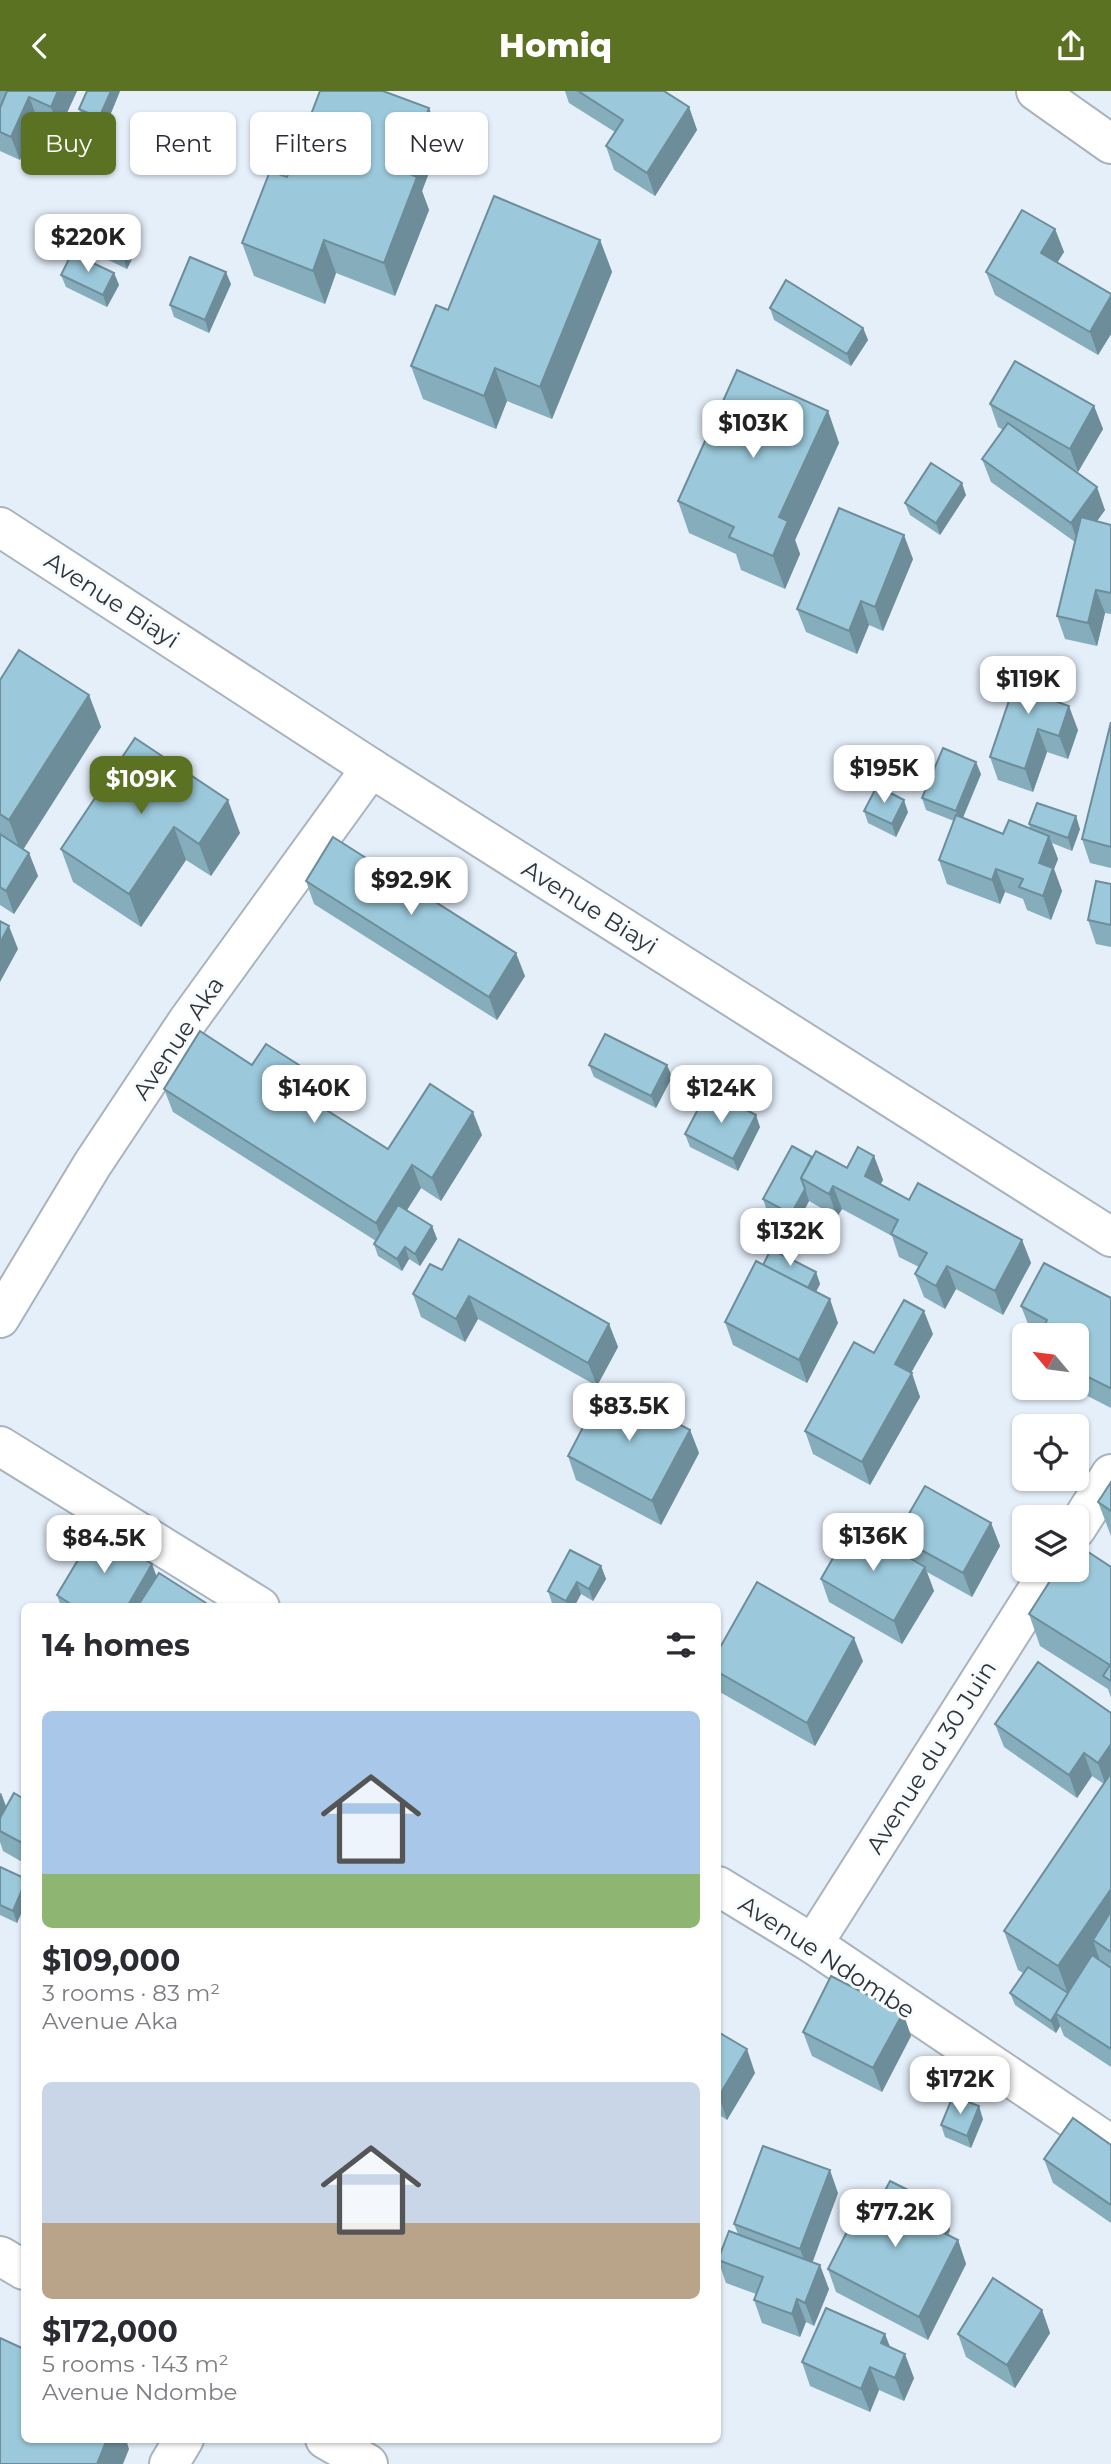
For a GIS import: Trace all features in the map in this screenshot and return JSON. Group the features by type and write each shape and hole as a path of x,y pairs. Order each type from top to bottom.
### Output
{"street":[{"path":"1036,91 1111,144"},
{"name":"Avenue Biayi","path":"0,527 371,768 1111,1237"},
{"name":"Avenue Aka","path":"0,1318 92,1165 187,1021 371,768"},
{"path":"0,1446 254,1603"},
{"path":"1089,1509 1111,1474"},
{"name":"Avenue du 30 Juin","path":"813,1944 1042,1582"},
{"name":"Avenue Ndombe","path":"721,1888 813,1944 1111,2145"},
{"path":"0,2256 21,2268"},
{"path":"169,2464 182,2443"},
{"path":"332,2443 368,2464"}],"building":[{"path":"7,91 58,91 51,107 29,97 11,137 0,132 0,108"},
{"path":"87,91 111,91 102,112 79,109"},
{"path":"320,91 383,91 429,108 428,112 385,112 385,175 417,177 384,263 324,240 313,271 242,243 268,175 371,175 371,112 312,112"},
{"path":"578,91 664,91 689,107 647,173 606,146 623,120"},
{"path":"494,196 600,240 540,387 495,368 484,396 411,366 436,305 448,310"},
{"path":"1022,210 1055,229 1041,253 1111,294 1090,332 986,272"},
{"path":"104,223 133,237 123,257 93,243"},
{"path":"72,253 114,273 103,295 61,275"},
{"path":"190,257 226,272 205,320 170,305"},
{"path":"786,280 863,328 847,354 770,308"},
{"path":"1015,361 1094,406 1070,449 990,404"},
{"path":"737,370 828,411 779,517 788,521 773,556 729,537 734,527 678,501"},
{"path":"1008,423 1097,487 1071,523 982,459"},
{"path":"931,463 962,483 936,523 905,503"},
{"path":"839,508 904,535 875,607 861,601 849,631 797,609"},
{"path":"1081,517 1111,525 1111,593 1096,590 1088,623 1057,616"},
{"path":"19,650 89,695 9,820 0,814 0,680"},
{"path":"1022,662 1055,673 1046,698 1069,706 1059,736 1038,729 1025,769 990,757"},
{"path":"1111,722 1111,847 1082,839"},
{"path":"135,738 228,800 199,844 174,827 129,894 61,849"},
{"path":"943,748 976,762 956,811 922,798"},
{"path":"877,786 904,800 892,824 864,811"},
{"path":"1037,803 1076,816 1068,838 1029,824"},
{"path":"956,815 1003,834 1009,820 1049,836 1039,863 1053,868 1043,896 1019,887 1023,879 996,869 992,880 939,860"},
{"path":"0,834 29,853 6,891 0,887"},
{"path":"333,837 516,953 489,997 306,881"},
{"path":"1096,881 1111,884 1111,925 1088,920"},
{"path":"0,921 9,926 0,943"},
{"path":"200,1031 252,1065 266,1044 299,1065 287,1085 388,1149 430,1084 473,1112 432,1178 412,1165 376,1223 164,1089"},
{"path":"605,1034 667,1065 651,1096 589,1065"},
{"path":"708,1090 756,1115 733,1159 685,1134"},
{"path":"792,1146 812,1157 801,1178 805,1189 791,1214 763,1199"},
{"path":"858,1147 874,1156 865,1176 909,1200 918,1183 1022,1240 995,1291 947,1266 936,1286 915,1274 927,1253 891,1234 898,1220 833,1186 829,1194 801,1178 816,1151 847,1168"},
{"path":"398,1205 432,1226 415,1254 405,1247 397,1259 374,1244"},
{"path":"459,1239 609,1324 588,1363 469,1296 456,1319 413,1294 430,1264 442,1270"},
{"path":"771,1249 816,1272 808,1288 763,1265"},
{"path":"756,1261 830,1299 799,1360 725,1322"},
{"path":"1044,1263 1111,1298 1111,1387 1089,1378 1089,1323 1046,1323 1047,1320 1021,1306"},
{"path":"904,1300 924,1311 895,1364 912,1373 862,1462 805,1431 854,1342 874,1353"},
{"path":"605,1385 690,1430 652,1501 568,1456"},
{"path":"1111,1482 1111,1511 1098,1502"},
{"path":"925,1486 991,1523 963,1573 896,1536"},
{"path":"852,1525 925,1567 894,1621 821,1579"},
{"path":"96,1530 152,1564 129,1603 69,1603 57,1595"},
{"path":"570,1550 601,1566 589,1589 577,1582 566,1601 548,1591"},
{"path":"1089,1553 1111,1567 1111,1681 1103,1676 1110,1665 1029,1614 1049,1582 1089,1582"},
{"path":"159,1573 206,1603 140,1603"},
{"path":"757,1582 854,1638 807,1723 721,1674 721,1646"},
{"path":"1038,1662 1111,1713 1111,1744 1098,1763 1084,1753 1069,1775 995,1724"},
{"path":"1111,1773 1111,1889 1058,1966 1004,1931"},
{"path":"14,1793 21,1797 21,1842 0,1831 0,1818"},
{"path":"0,1867 21,1877 21,1892 13,1911 0,1905"},
{"path":"1111,1911 1111,1952 1093,1940"},
{"path":"1092,1955 1111,1968 1111,2049 1055,2013"},
{"path":"1028,1967 1068,1993 1051,2021 1010,1993"},
{"path":"831,1976 903,2013 873,2068 803,2032"},
{"path":"721,2034 747,2049 721,2093"},
{"path":"953,2096 979,2106 967,2136 941,2125"},
{"path":"1073,2118 1111,2145 1111,2205 1044,2159"},
{"path":"763,2146 830,2170 800,2249 734,2224"},
{"path":"890,2181 942,2207 932,2227 958,2240 919,2317 828,2269 865,2196 879,2202"},
{"path":"729,2231 820,2265 805,2303 797,2299 792,2314 754,2300 763,2277 721,2261 721,2252"},
{"path":"993,2278 1042,2310 1007,2365 958,2334"},
{"path":"826,2308 885,2334 881,2343 905,2354 895,2378 870,2367 861,2389 802,2362"},
{"path":"0,2338 21,2348 21,2443 105,2443 97,2464 0,2464"}]}
